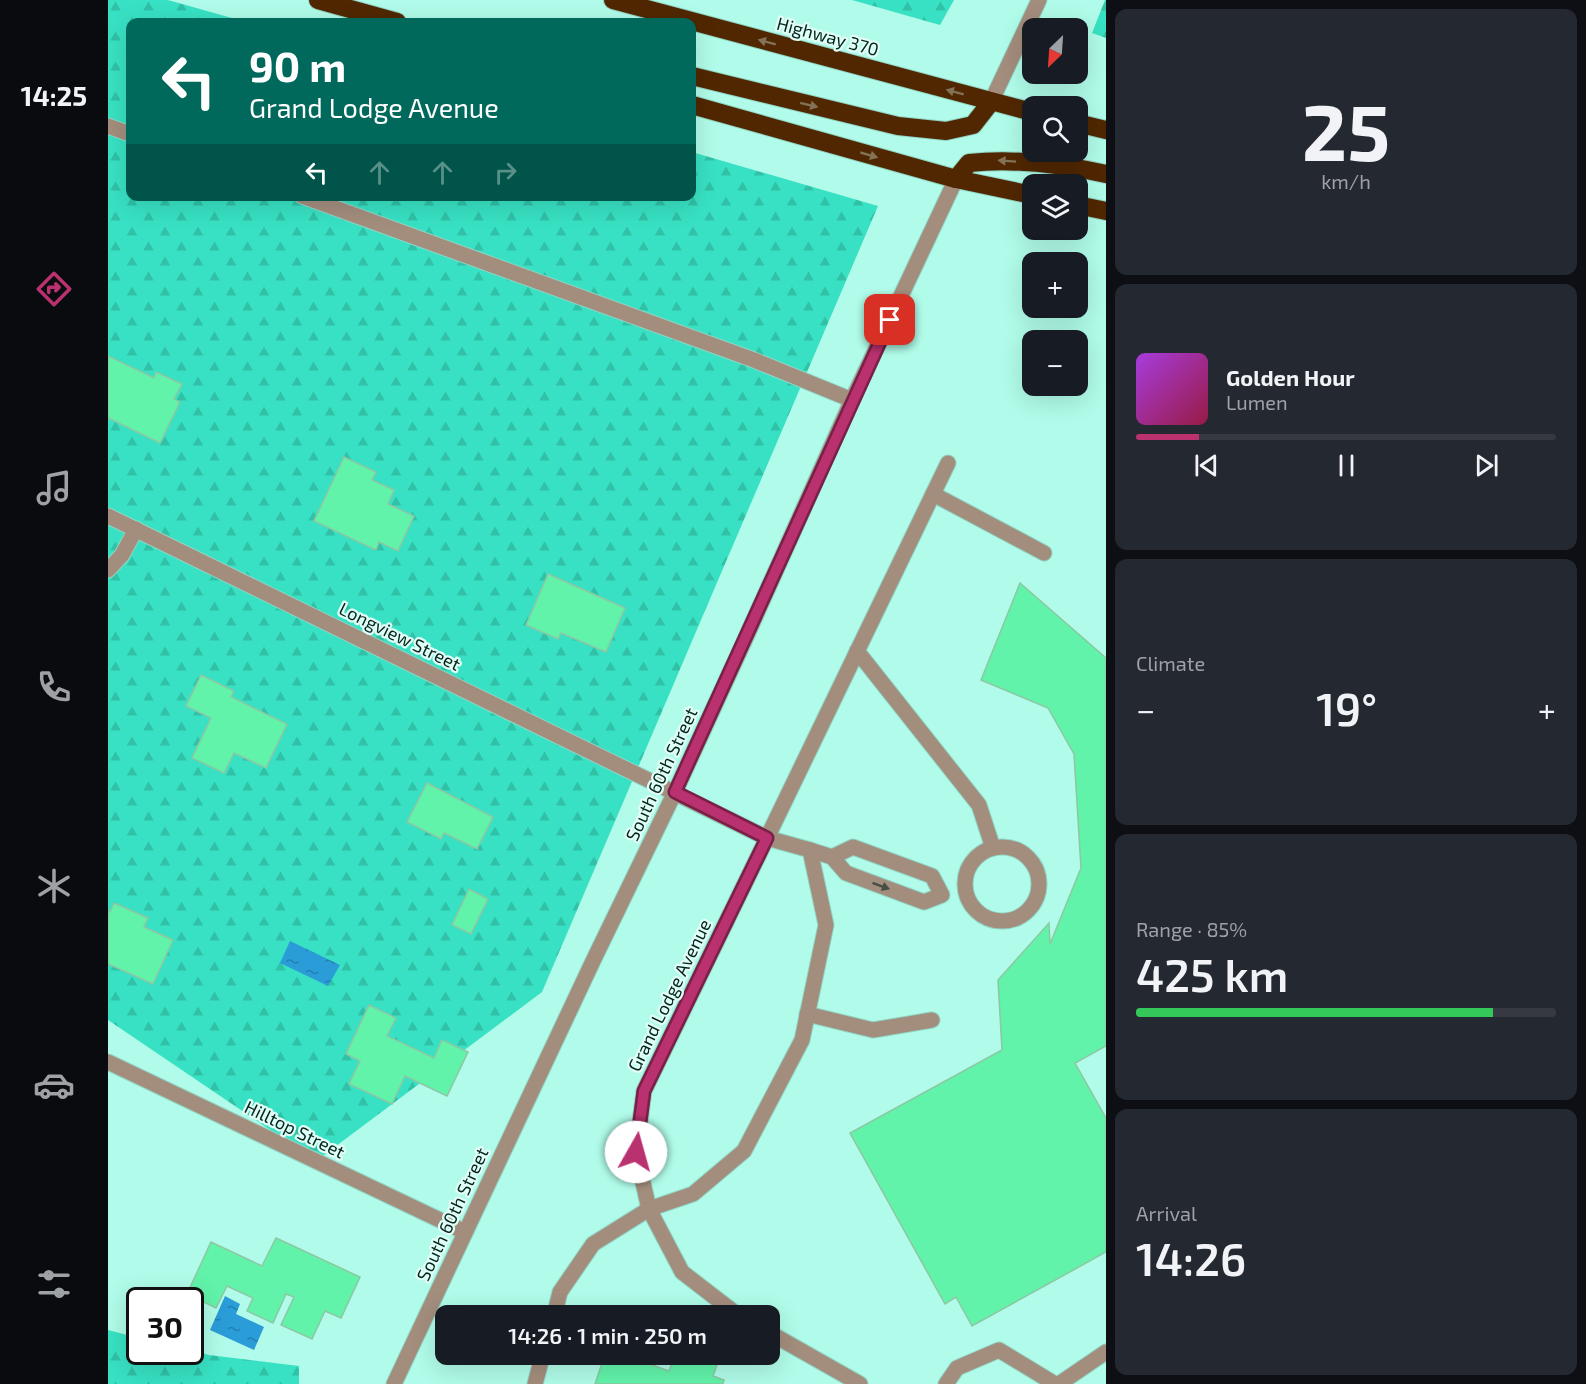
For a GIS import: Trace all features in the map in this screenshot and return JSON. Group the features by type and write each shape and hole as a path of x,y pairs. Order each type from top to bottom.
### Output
{"highway":[{"path":"318,0 383,18"},
{"name":"Highway 370","path":"613,0 680,18"},
{"name":"Highway 370","path":"696,22 1022,110"},
{"path":"696,77 897,126 936,130 973,125 991,102"},
{"path":"696,106 956,179 1022,193"},
{"path":"1088,126 1106,130"},
{"path":"956,179 969,163 995,160 1071,166 1106,174"},
{"path":"1088,207 1106,211"}],"street":[{"path":"991,102 1039,0"},
{"path":"108,126 126,133"},
{"name":"South 60th Street","path":"394,1384 675,792 852,400 956,179"},
{"path":"316,201 754,360 852,400"},
{"name":"Grand Lodge Avenue","path":"726,1305 682,1272 649,1209 636,1152 644,1091 948,463"},
{"path":"933,494 1044,553"},
{"name":"Longview Street","path":"108,516 675,792"},
{"path":"108,570 122,555 136,529"},
{"path":"857,651 979,805 993,848"},
{"path":"675,792 767,838 832,857 846,873 924,902 942,895 967,896"},
{"path":"832,857 853,847 932,876 942,895"},
{"path":"993,848 1017,851 1027,857 1038,878 1038,890 1034,902 1017,918 1005,921 993,920 982,915 973,907 967,896 965,884 967,872 977,857 993,848"},
{"path":"557,1305 560,1292 593,1244 649,1209 693,1194 744,1151 801,1040 807,1014 826,926 810,850"},
{"path":"807,1014 873,1030 932,1020"},
{"name":"Hilltop Street","path":"108,1062 465,1232"},
{"path":"780,1339 860,1384"},
{"path":"946,1384 957,1368 999,1350 1057,1384 1106,1352"},
{"path":"535,1384 540,1365"}],"green space":[{"path":"108,0 168,0 232,18 126,18 126,201 696,201 696,153 878,206 542,992 316,1161 108,1020"},
{"path":"852,0 954,0 940,25"},
{"path":"1106,0 1106,38 1092,33"},
{"path":"108,1330 126,1335 126,1365 204,1365 204,1354 299,1366 299,1384 108,1384"}],"water":[{"path":"290,941 340,965 328,986 280,963"},
{"path":"225,1296 240,1304 236,1314 264,1327 254,1350 210,1330"}],"building":[{"path":"108,356 154,378 156,372 182,384 174,399 180,402 160,443 108,418"},
{"path":"344,457 376,472 372,480 394,490 388,504 414,516 398,551 379,542 376,550 314,521"},
{"path":"548,574 625,608 606,652 561,633 558,639 526,625"},
{"path":"1020,583 1106,658 1106,1046 1075,1063 1106,1118 1106,1252 972,1326 956,1297 945,1304 850,1133 1002,1050 998,980 1049,923 1050,944 1081,868 1074,754 1048,708 981,680"},
{"path":"201,675 234,691 231,697 287,724 266,768 234,753 224,773 192,758 211,718 186,706"},
{"path":"427,783 493,817 477,849 444,833 441,839 407,822"},
{"path":"469,889 488,899 471,934 452,925"},
{"path":"114,903 148,918 144,927 173,940 153,984 108,964 108,911 110,912"},
{"path":"369,1005 396,1018 387,1036 434,1058 442,1040 468,1052 447,1096 405,1076 392,1104 349,1084 360,1061 346,1054"},
{"path":"276,1238 360,1277 341,1318 325,1311 312,1339 281,1325 294,1297 286,1294 273,1323 247,1311 253,1298 227,1286 216,1308 204,1302 204,1287 190,1287 211,1242 262,1266"},
{"path":"601,1365 652,1365 669,1371 671,1365 717,1365 713,1376 724,1380 723,1384 595,1384"}],"route":[{"path":"636,1152 644,1091 767,838 675,792 890,320"}]}
